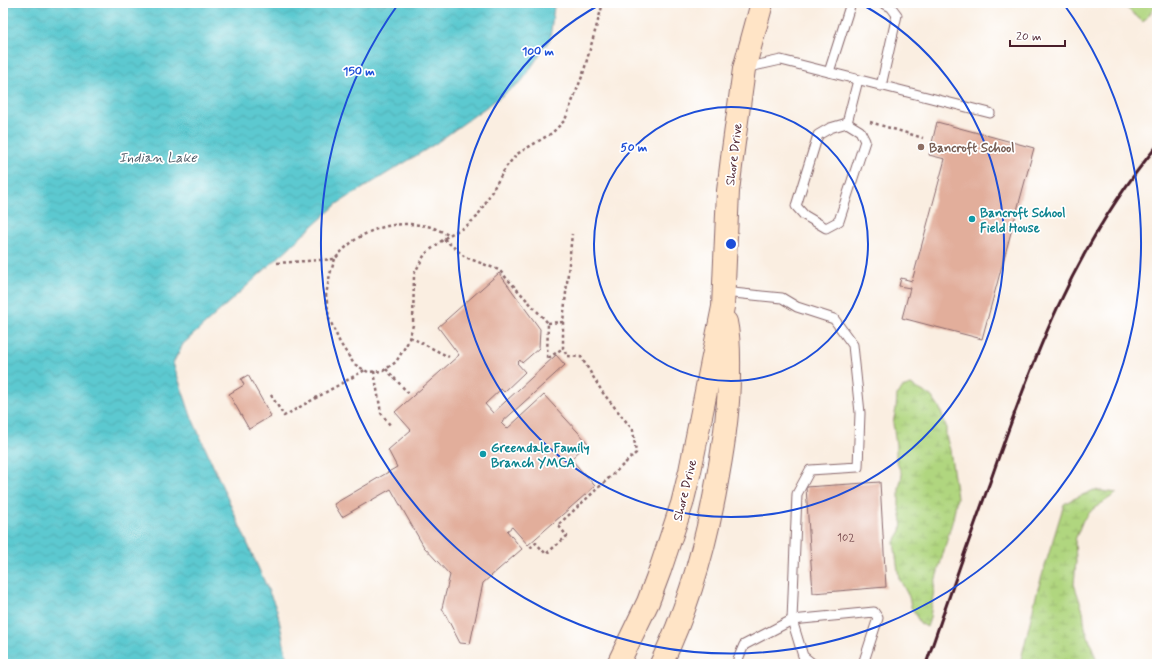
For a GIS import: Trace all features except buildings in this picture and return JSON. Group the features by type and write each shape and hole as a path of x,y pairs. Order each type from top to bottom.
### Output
{"main road":[{"name":"Shore Drive","path":"618,664 650,595 672,537 690,471 723,299 728,191 744,69 762,3"},
{"name":"Shore Drive","path":"661,664 682,615 696,573 708,528 717,483 727,420 729,385 728,333 723,299"}],"lane":[{"path":"829,72 851,3"},
{"path":"881,86 897,14 891,7 882,3"},
{"path":"744,69 781,60 990,113"},
{"path":"848,120 858,80"},
{"path":"848,120 860,131 865,141 839,221 826,228 804,214 796,206 818,135 848,120"},
{"path":"723,299 782,298 797,307 834,319 853,345 860,413 858,467 810,470 797,494 792,620 803,656 813,664"},
{"path":"739,664 738,659 744,645 792,620 874,612 878,618 863,664"}],"path":[{"path":"449,235 427,226 404,224 383,227 365,233 350,244 335,259 330,274 326,295 329,318 340,344 354,364 368,372 384,371 396,362 410,337 413,325 414,274 424,254 449,235 465,227 477,217 506,167 517,154 552,133 565,120 583,74 603,3"},
{"path":"848,120 924,138"},
{"path":"530,548 536,543 546,554 567,536 558,525 636,453 633,430 603,393 581,357 567,356 563,348 563,322 572,234"},
{"path":"444,239 466,257 499,270 548,323 547,359 563,348"},
{"path":"278,263 335,259"},
{"path":"548,323 563,322"},
{"path":"410,337 449,357"},
{"path":"386,369 410,395"},
{"path":"271,395 284,416 365,370"},
{"path":"374,371 381,413 390,425"}],"green space":[{"path":"1121,3 1157,3 1157,5 1143,22"},
{"path":"911,385 931,396 940,409 946,426 946,436 950,450 957,497 953,519 935,582 930,618 927,627 920,623 911,607 909,597 899,578 894,542 901,531 902,520 899,505 899,489 902,475 896,460 896,445 893,423 897,395 902,388"},
{"path":"1094,490 1117,493 1093,509 1083,520 1075,540 1076,561 1074,584 1083,611 1085,628 1098,664 1020,664 1037,592 1064,504"}],"water":[{"name":"Indian Lake","path":"3,3 553,3 554,6 550,39 522,81 435,144 337,204 183,344 173,363 191,416 277,610 288,664 3,664"}],"railway":[{"path":"926,664 1022,393 1058,306 1102,223 1128,184 1157,146"}],"place":[{"name":"Bancroft School","path":"921,147"},
{"name":"Bancroft School Field House","path":"972,219"},
{"name":"Greendale Family Branch YMCA","path":"483,454"}]}
